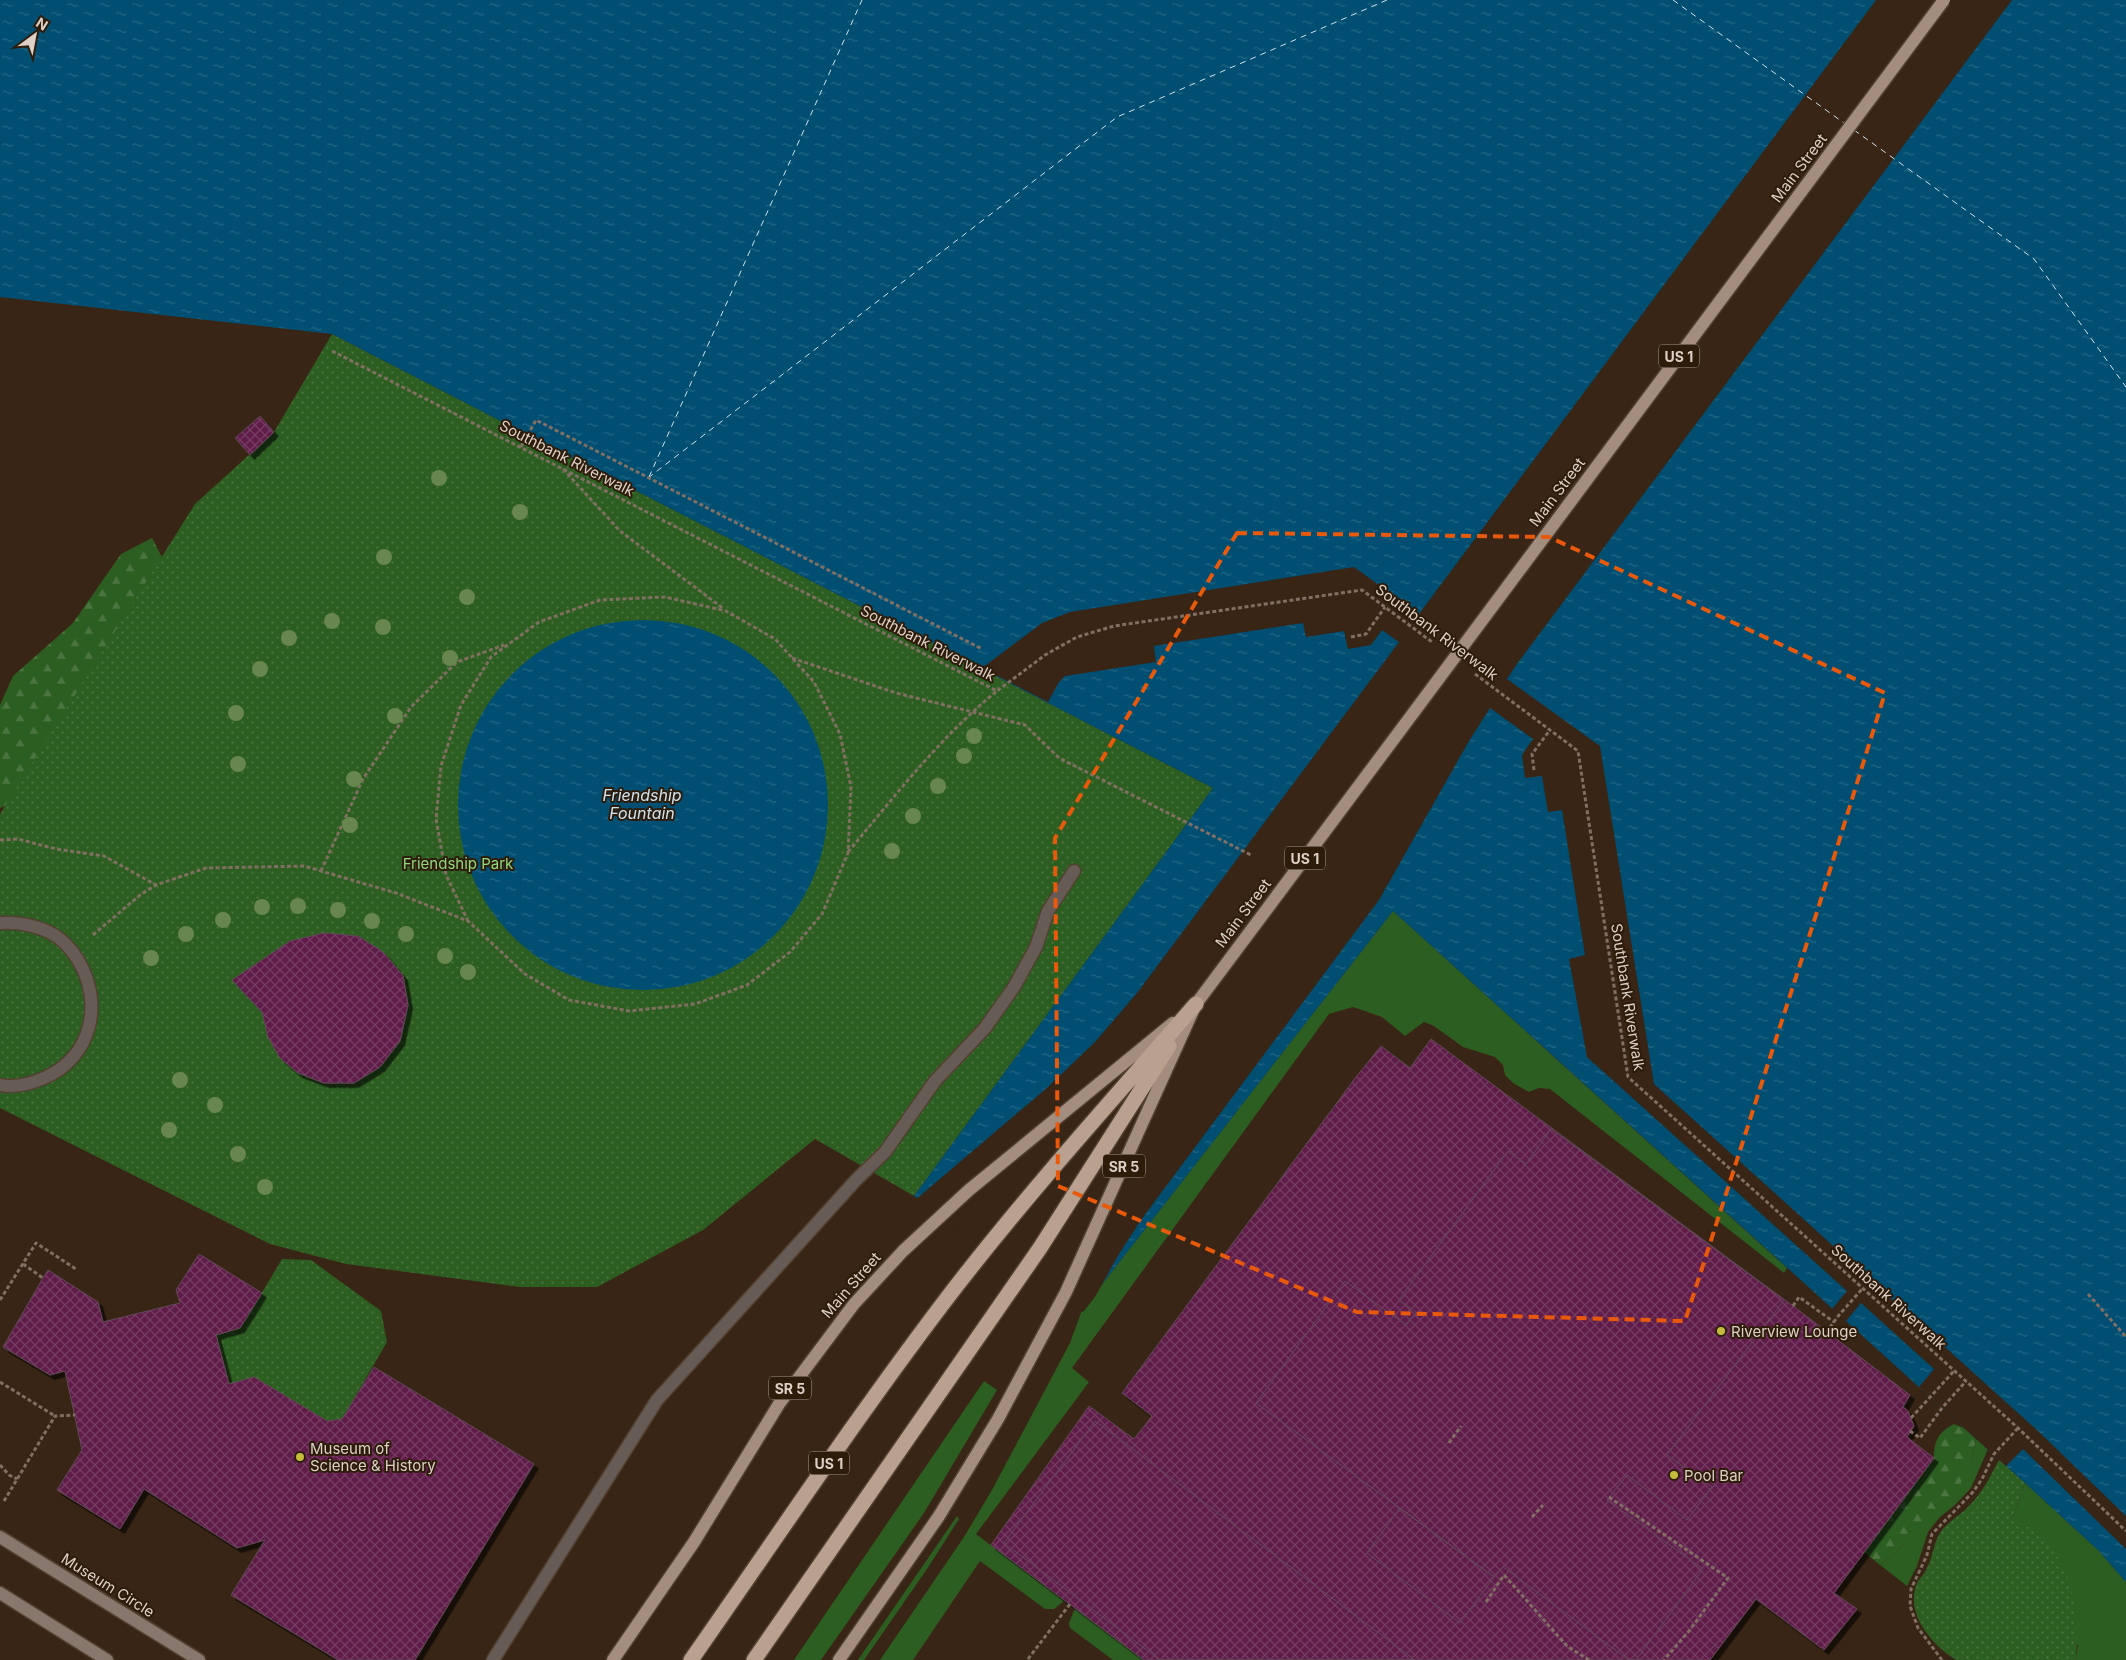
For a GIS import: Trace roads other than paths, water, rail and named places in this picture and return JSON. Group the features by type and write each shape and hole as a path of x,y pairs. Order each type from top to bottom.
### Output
{"highway":[{"name":"US 1","path":"691,1660 899,1362 970,1268 1045,1178 1196,1004"},
{"name":"US 1","path":"754,1660 1008,1296 1071,1202 1196,1004"}],"main road":[{"name":"Main Street","path":"840,1660 958,1487 998,1419 1048,1327 1096,1230 1196,1004 1944,0"},
{"name":"Main Street","path":"613,1660 690,1548 763,1428 795,1381 854,1304 922,1233 991,1171 1196,1004"},
{"name":"Museum Circle","path":"0,1537 199,1660"},
{"path":"0,1593 107,1660"}],"lane":[{"path":"492,1660 657,1400 856,1180 885,1152 935,1080 985,1028 1014,987 1036,947 1048,911 1074,871"},
{"path":"0,923 28,924 52,934 72,951 87,975 92,1002 88,1030 76,1054 56,1073 30,1084 0,1085"}],"water":[{"path":"0,0 2126,0 2126,1582 2098,1550 2025,1483 1393,911 1082,1310 914,1196 1213,788 332,334 0,297"},
{"name":"Friendship Fountain","path":"643,620 679,623 714,634 746,651 774,674 797,702 814,734 825,769 828,805 825,841 814,876 797,908 774,936 746,959 714,976 679,987 643,990 607,987 572,976 540,959 512,936 489,908 472,876 461,841 458,805 461,769 472,734 489,702 512,674 540,651 572,634 607,623"}],"place":[{"name":"Riverview Lounge","path":"1721,1331"},
{"name":"Museum of Science & History","path":"300,1457"},
{"name":"Pool Bar","path":"1674,1475"}],"park label":[{"name":"Friendship Park","path":"458,863"}]}
